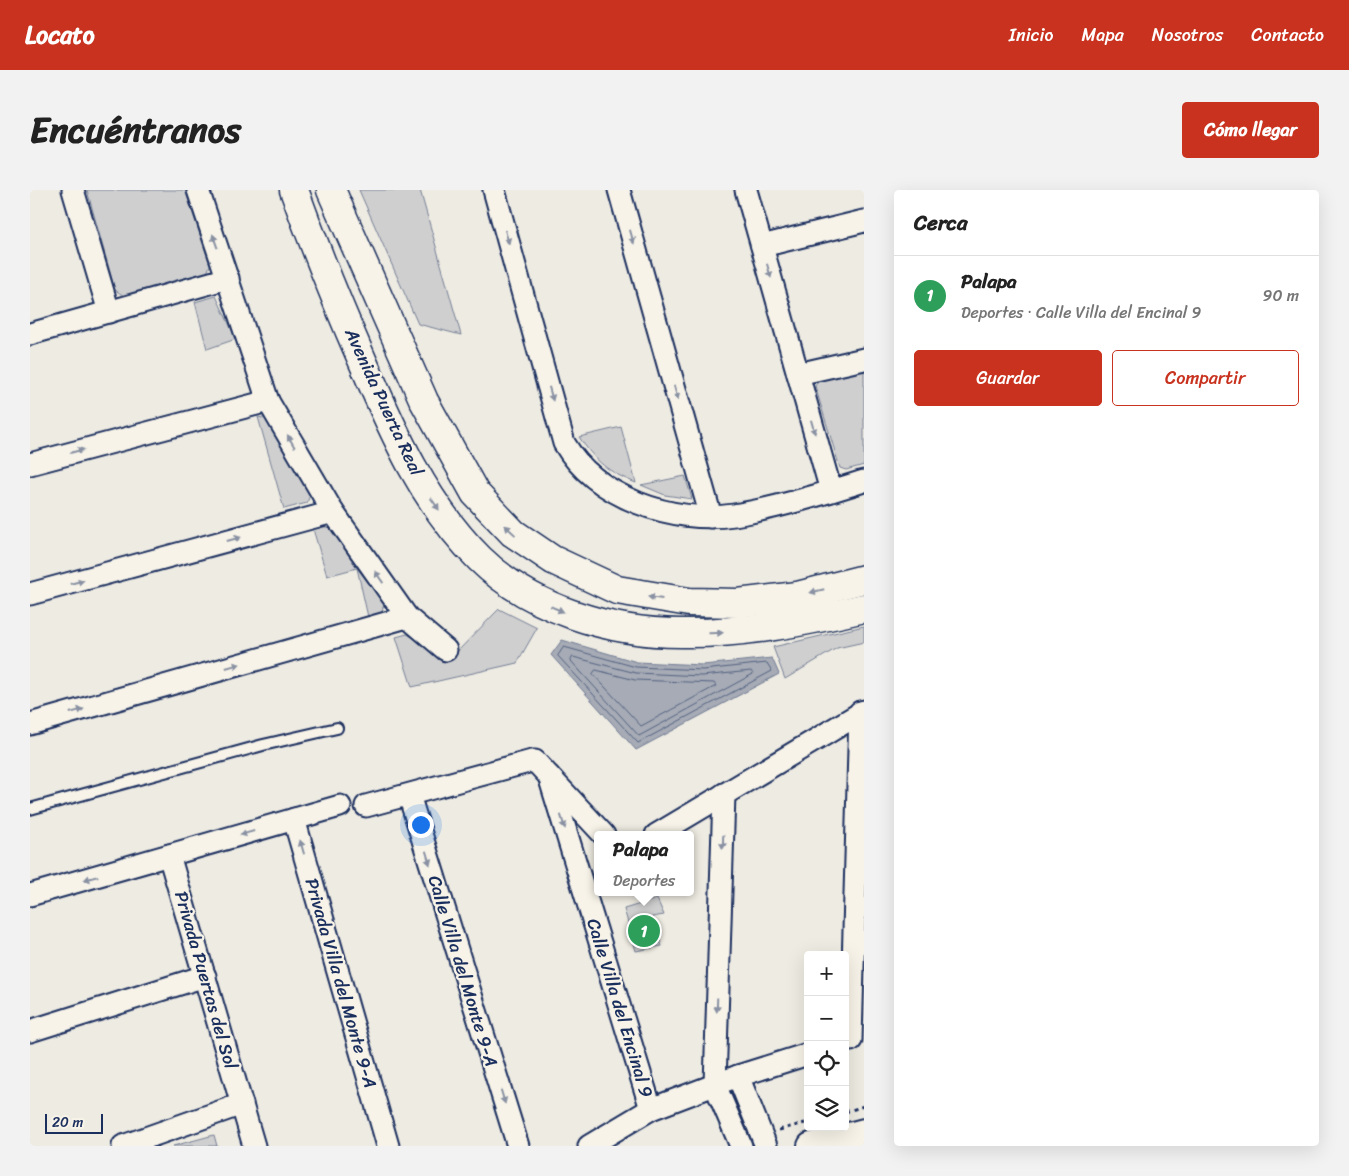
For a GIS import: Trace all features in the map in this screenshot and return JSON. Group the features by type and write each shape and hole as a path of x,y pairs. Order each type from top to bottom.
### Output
{"main road":[{"name":"Avenida Puerta Real","path":"294,190 327,279 386,416 433,503 481,560 521,589 546,604 571,614 606,624 640,630 679,633 721,633 806,621 864,608"},
{"name":"Avenida Puerta Real","path":"331,190 424,401 474,493 513,533 553,560 617,590 689,602 738,603 797,596 864,579"},
{"path":"386,416 424,401"}],"street":[{"path":"73,190 109,312"},
{"path":"198,190 268,401 333,512 407,617 446,650"},
{"path":"494,190 564,443 574,459 608,488 633,501 672,512 711,516 757,510 864,481"},
{"path":"619,190 711,516"},
{"path":"746,190 831,491"},
{"path":"762,246 864,222"},
{"path":"30,334 228,278"},
{"path":"798,374 864,359"},
{"path":"30,464 268,401"},
{"path":"30,594 333,512"},
{"path":"30,724 407,617"},
{"path":"663,831 862,712"},
{"path":"854,1040 862,712"},
{"path":"366,806 535,761 600,831"},
{"name":"Calle Villa del Encinal 9","path":"549,776 651,1110 738,1076 804,1055"},
{"path":"724,794 715,1086 741,1146"},
{"name":"Calle Villa del Monte 9-A","path":"409,795 518,1146"},
{"path":"30,895 340,806"},
{"name":"Privada Villa del Monte 9-A","path":"294,819 388,1146"},
{"name":"Privada Puertas del Sol","path":"169,855 242,1104"},
{"path":"30,1031 205,976"},
{"path":"738,1076 764,1140"},
{"path":"123,1146 242,1104 254,1146"},
{"path":"589,1146 651,1110"},
{"path":"811,1146 855,1131"}],"lane":[{"path":"30,809 263,745 337,728"}],"path":[{"path":"855,1131 864,1106"}],"shaded area":[{"path":"87,190 185,190 210,265 207,273 124,296 115,290"},
{"path":"359,190 420,190 461,335 418,324"},
{"path":"216,296 236,339 207,349 195,302"},
{"path":"864,370 864,465 846,470 840,468 815,386 818,381"},
{"path":"258,417 269,419 310,495 307,503 284,509"},
{"path":"621,427 636,483 618,475 603,465 579,437"},
{"path":"685,476 692,499 665,495 641,485"},
{"path":"323,526 332,529 357,568 327,576 313,529"},
{"path":"357,568 384,603 382,612 368,617"},
{"path":"499,609 537,628 517,663 412,687 396,637 407,634 450,659"},
{"path":"864,626 864,642 837,648 785,679 773,647"},
{"path":"657,899 664,915 652,917 662,946 636,951 624,909"},
{"path":"214,1135 217,1146 173,1146"}],"water":[{"path":"562,640 637,662 703,665 772,658 779,674 636,750 551,655"}],"place":[{"name":"Palapa","path":"644,931"}]}
